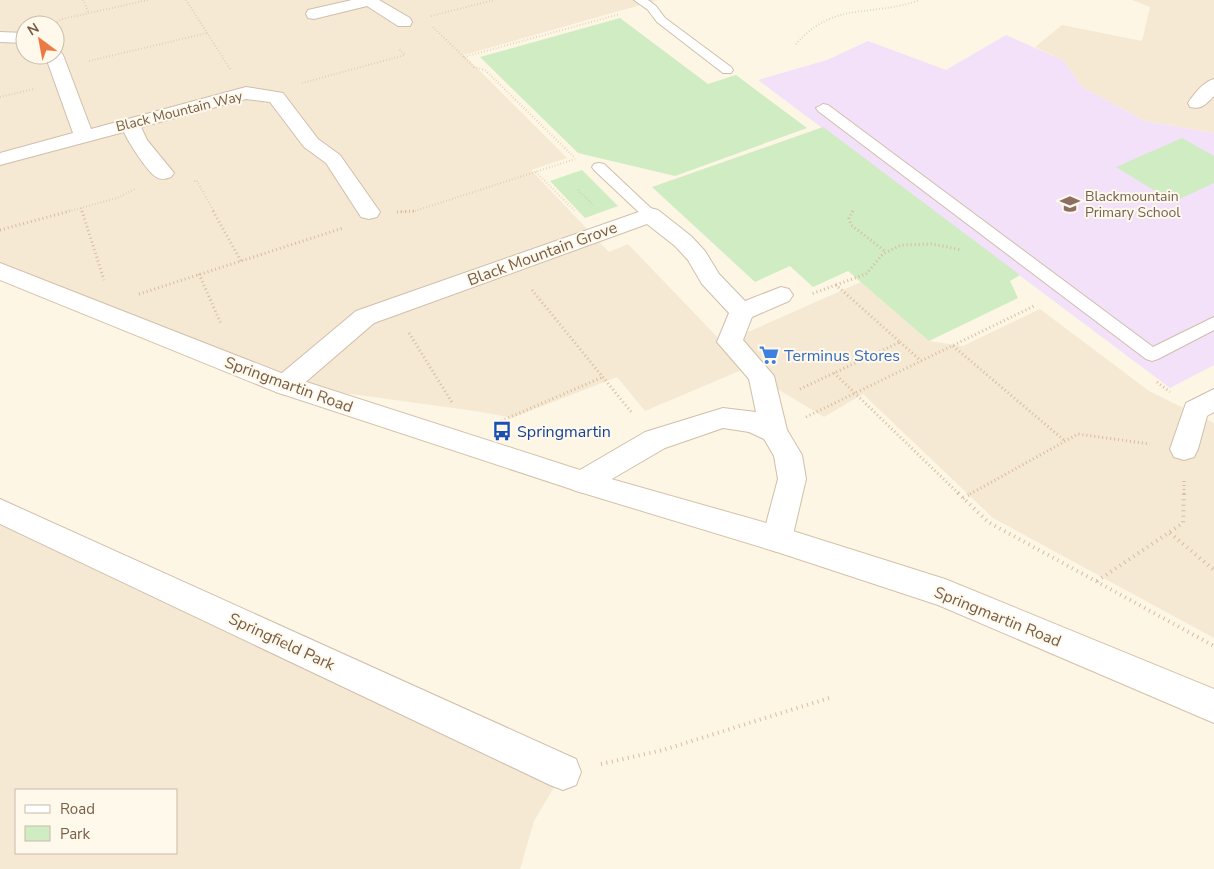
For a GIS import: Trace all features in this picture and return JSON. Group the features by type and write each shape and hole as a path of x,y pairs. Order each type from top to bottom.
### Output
{"street":[{"path":"314,14 368,0 404,22"},
{"path":"0,37 15,38"},
{"path":"57,65 84,136"},
{"path":"1197,103 1214,85"},
{"name":"Black Mountain Way","path":"0,159 246,93 276,97"},
{"path":"276,97 311,143 333,159 369,212"},
{"path":"130,124 138,142 164,173"},
{"path":"650,215 683,241 697,256 710,278 742,312"},
{"name":"Black Mountain Grove","path":"285,385 365,317 650,215"},
{"name":"Springmartin Road","path":"0,271 285,385 583,482 777,539 945,593 1214,706"},
{"path":"777,539 792,479 788,455 774,432 762,376 730,342 742,312 782,295"},
{"path":"1184,449 1204,405"},
{"path":"583,482 654,440 723,418 754,422 774,432"},
{"name":"Springfield Park","path":"0,510 563,772"}],"lane":[{"path":"640,0 652,8 661,20 727,70"},
{"path":"822,108 1152,355 1214,323"},
{"path":"599,167 650,215"}],"path":[{"path":"83,0 90,13"},
{"path":"65,18 148,0"},
{"path":"186,0 246,93"},
{"path":"276,97 288,86 404,56 386,36 404,22 423,19 494,0"},
{"path":"796,44 804,33 818,21 836,13 888,9 920,0"},
{"path":"464,57 628,11"},
{"path":"94,308 346,227 369,212 415,211 576,159 485,70 474,67 423,19"},
{"path":"65,60 207,33"},
{"path":"536,172 596,234"},
{"path":"0,230 117,198 164,173 197,181 241,261"},
{"path":"81,208 109,294 94,308"},
{"path":"853,210 850,218 851,225 886,252"},
{"path":"782,295 808,295 868,272 886,252 901,246 920,243 940,244 967,253"},
{"path":"511,264 654,440"},
{"path":"200,274 239,366"},
{"path":"836,285 921,361"},
{"path":"774,432 1038,304"},
{"path":"393,307 459,414 459,442 508,417 603,377"},
{"path":"774,432 800,389 900,342"},
{"path":"953,346 1065,441"},
{"path":"834,373 988,522 1214,646"},
{"path":"1154,380 1204,405"},
{"path":"963,498 1078,434 1184,449 1183,523 1097,581"},
{"path":"1170,533 1214,570"},
{"path":"563,772 663,750 829,698"}],"shaded area":[{"path":"0,0 658,0 464,55 567,158 531,170 609,252 628,244 723,343 861,282 929,341 963,346 1040,309 1149,391 1214,423 1214,638 993,518 863,394 824,417 744,369 645,411 617,377 512,418 475,411 285,385 0,271"},
{"path":"1132,0 1214,0 1214,133 1145,121 1082,87 1063,60 1035,47 1062,25 1142,41 1150,7"},
{"name":"Blackmountain Primary School","path":"1006,35 1063,60 1082,87 1145,121 1214,133 1214,365 1170,388 758,80 827,60 868,41 946,70"},
{"path":"0,511 563,772 534,821 520,869 0,869"}],"green space":[{"path":"620,18 708,84 736,75 807,128 675,176 578,153 480,57"},
{"path":"823,127 1020,275 1010,281 1018,298 929,341 848,271 813,287 790,266 755,282 652,187"},
{"path":"1182,138 1214,156 1214,183 1173,202 1116,167"},
{"path":"582,170 618,206 585,218 550,181"}],"place":[{"name":"Blackmountain Primary School","path":"1070,204"},
{"name":"Terminus Stores","path":"769,355"},
{"name":"Springmartin","path":"502,431"}]}
